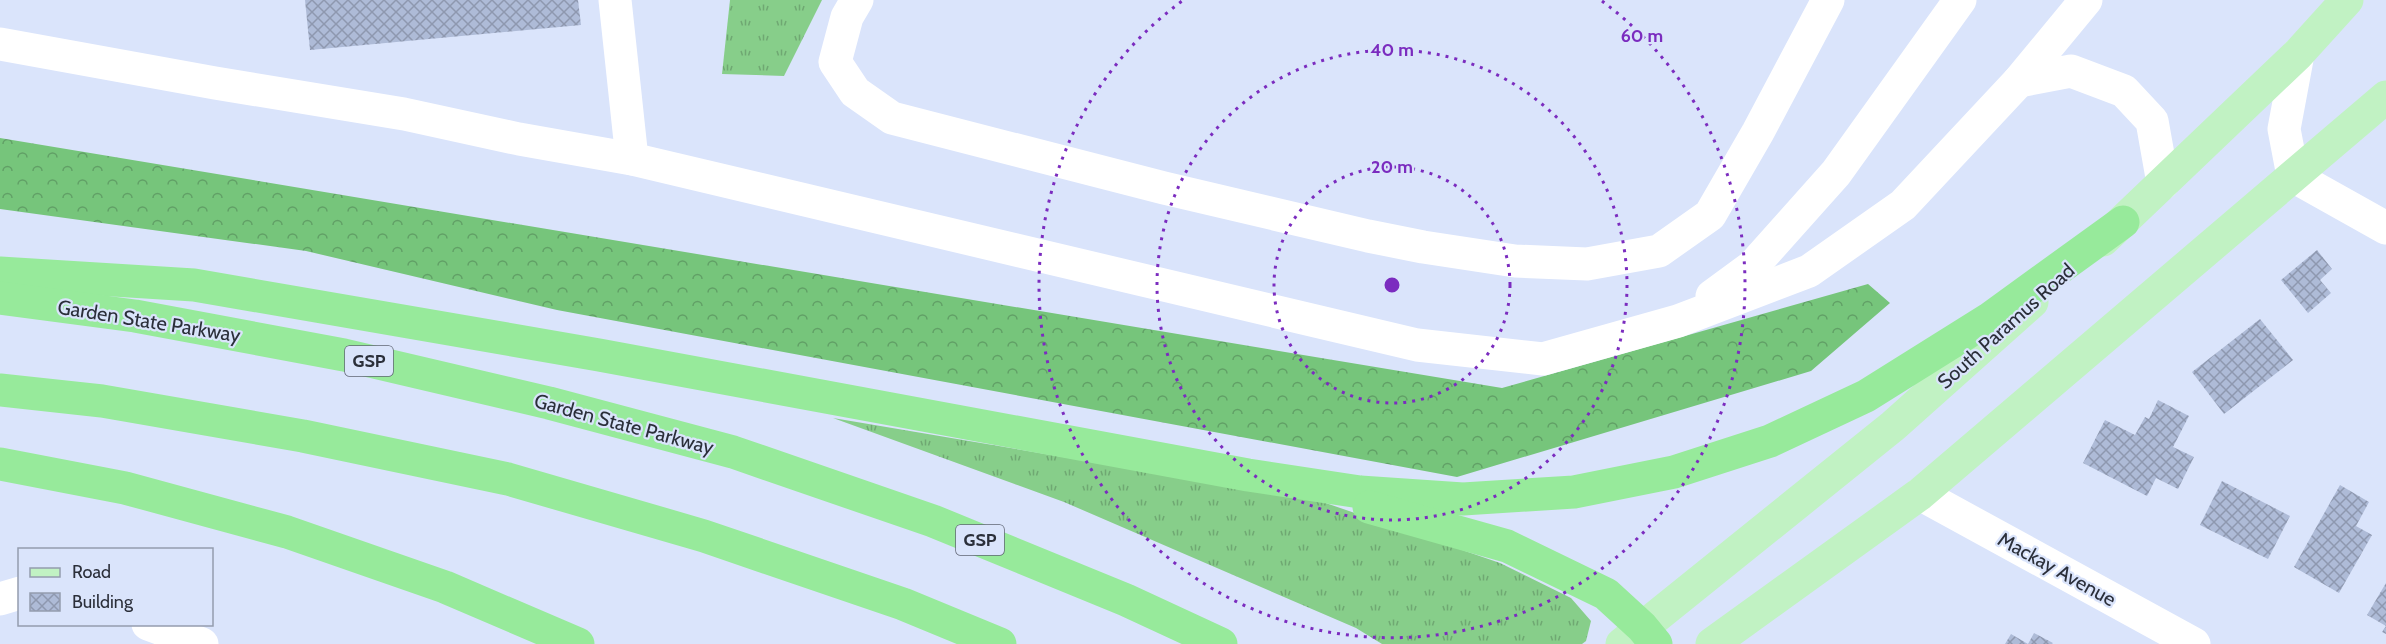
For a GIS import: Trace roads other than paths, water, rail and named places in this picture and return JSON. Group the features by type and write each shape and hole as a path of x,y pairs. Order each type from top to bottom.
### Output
{"highway":[{"path":"0,273 194,285 599,355 1248,475 1360,492 1463,499 1574,492 1674,472 1770,441 1866,396 1989,319 2123,222"},
{"name":"Garden State Parkway","path":"0,298 135,316 344,355 549,403 733,452 933,521 1126,600 1221,644"},
{"path":"0,390 102,401 303,436 508,479 704,536 903,604 1000,644"},
{"path":"0,464 125,488 287,532 445,587 578,644"},
{"path":"1248,475 1383,510 1507,546 1606,594 1640,638"}],"main road":[{"name":"South Paramus Road","path":"1640,638 1893,426 2123,222 2298,54 2347,0"},
{"path":"1712,644 1920,494 2386,97"}],"street":[{"path":"615,0 632,159"},
{"path":"856,0 847,17 835,62 855,92 892,118 1164,188 1423,248 1515,261 1587,264 1659,251 1710,215 1758,132 1828,0"},
{"path":"1678,321 1753,266 1836,173 1960,0"},
{"path":"0,44 404,114 519,139 632,159 1417,345 1543,359 1678,321 1809,271 1903,205 2019,81 2086,0"},
{"path":"2298,54 2284,129 2293,176 2386,228"},
{"path":"2019,81 2072,71 2124,91 2151,121 2163,183"},
{"name":"Mackay Avenue","path":"1920,494 2194,644"},
{"path":"0,599 18,594"},
{"path":"153,626 202,644"}]}
